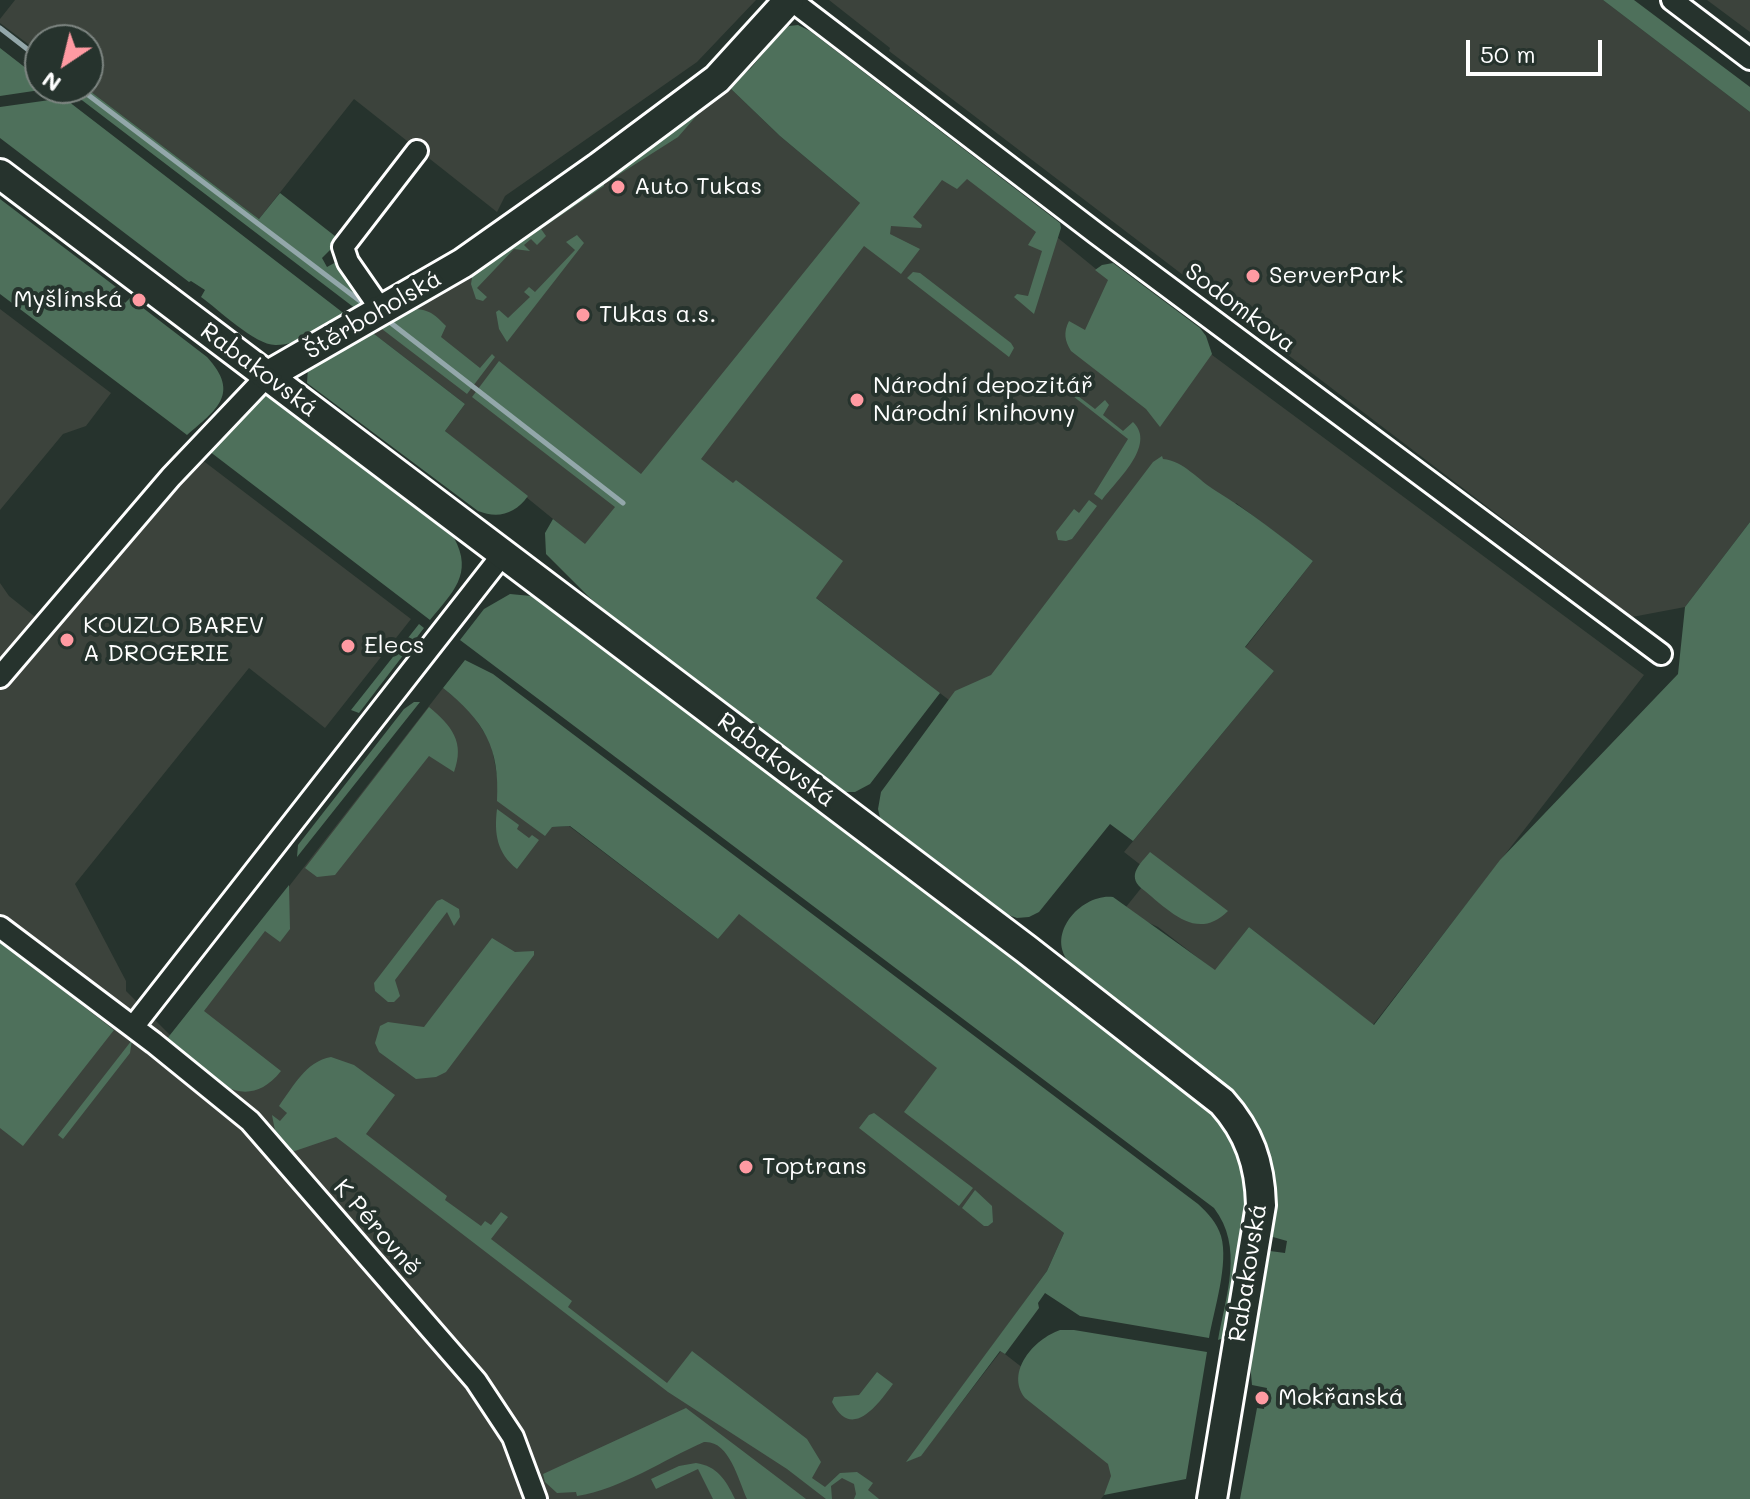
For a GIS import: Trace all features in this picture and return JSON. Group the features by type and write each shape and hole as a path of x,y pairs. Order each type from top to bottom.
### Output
{"main road":[{"name":"Štěrboholská","path":"267,376 491,244 690,100 731,65 790,0"},
{"name":"Rabakovská","path":"0,174 1026,949 1204,1087 1235,1117 1254,1154 1261,1205 1212,1499"}],"street":[{"name":"Sodomkova","path":"790,0 1097,234 1661,654"},
{"path":"1672,0 1750,59"},
{"path":"382,311 348,262 343,247 417,151"},
{"name":"Štěrboholská","path":"0,677 171,477 267,376"},
{"path":"133,1027 503,554"},
{"name":"K Pérovně","path":"0,927 133,1027 250,1121 476,1381 513,1437 536,1499"}],"shaded area":[{"path":"15,0 756,0 697,62 505,196 497,212 354,99 259,219 104,102 104,24 24,24 24,41 0,23"},
{"path":"829,0 1603,0 1750,112 1750,522 1685,607 1632,617 889,51 890,48"},
{"path":"1707,0 1750,0 1750,32"},
{"path":"729,87 780,136 860,203 926,130 1096,269 1644,675 1373,1025 1249,927 1215,971 1158,927 1126,907 1142,887 1142,866 1124,852 1274,671 1245,648 1313,561 1236,503 1027,760 647,468 585,545 445,431 465,404 369,330"},
{"path":"0,309 111,393 86,426 63,434 0,510"},
{"path":"193,453 411,619 325,728 249,668 75,884 126,981 126,991 172,1037 443,688 469,709 491,743 498,780 498,801 552,827 569,826 718,939 747,902 957,1064 915,1118 1064,1233 1047,1271 908,1461 921,1455 1001,1351 1135,1455 1101,1499 0,1499 0,583 9,596 44,624"}],"green space":[{"path":"1603,0 1634,0 1750,87 1750,112"},
{"path":"798,25 810,31 1060,223 1061,228 1034,314 1014,297 1017,294 1028,296 1042,251 1028,245 1036,232 967,179 957,189 942,180 913,217 922,225 921,228 891,226 890,234 920,249 901,274 864,246 701,459 733,483 736,480 843,561 816,598 940,693 870,784 855,792 841,792 671,667 589,597 546,554 545,533 553,519 585,544 615,507 472,397 499,361 641,474 860,203 780,136 729,87 751,68 783,30"},
{"path":"0,48 24,67 24,92 0,96"},
{"path":"104,102 259,219 280,193 340,240 322,258 327,267 338,261 367,303 356,309 87,104"},
{"path":"72,104 346,315 294,342 276,345 258,340 201,297 205,290 189,282 0,138 0,107"},
{"path":"695,110 699,113 678,137 541,229 546,236 537,245 531,239 524,245 530,251 514,249 477,288 487,297 483,301 476,299 471,284 473,272"},
{"path":"0,199 116,287 112,293 125,303 130,298 207,357 222,381 221,400 187,435 0,294"},
{"path":"577,235 584,243 507,342 499,329 496,312 499,310 508,318 530,297 524,292 529,287 535,292 575,250 566,242"},
{"path":"1113,263 1200,328 1212,354 1160,427 1146,409 1071,351 1066,340 1069,321 1085,330 1108,280 1095,270"},
{"path":"913,272 920,273 1011,343 1014,348 1009,357 907,278"},
{"path":"409,308 430,312 446,326 441,337 480,368 492,354 495,357 467,394 378,326"},
{"path":"369,330 465,404 445,431 528,496 518,507 499,515 478,511 307,383 308,367"},
{"path":"1073,376 1081,382 1074,393 1095,409 1105,400 1109,405 1103,415 1123,431 1133,422 1139,431 1140,441 1132,462 1102,500 1094,494 1128,439 1069,393 1067,387"},
{"path":"266,394 454,538 460,551 461,573 453,592 430,620 209,451"},
{"path":"1162,456 1184,467 1313,561 1245,647 1274,671 1133,841 1110,824 1039,912 1017,918 939,870 881,822 878,809 881,792 955,691 991,675 1153,462"},
{"path":"1089,500 1097,506 1072,539 1058,540 1056,532 1074,509 1079,513"},
{"path":"1750,522 1750,1499 1240,1499 1257,1408 1264,1409 1267,1388 1252,1385 1249,1352 1266,1254 1270,1251 1285,1253 1287,1241 1273,1237 1274,1193 1268,1152 1262,1133 1239,1098 1203,1067 1142,1025 1072,966 1062,950 1065,927 1071,917 1090,901 1113,897 1215,970 1249,927 1374,1025 1500,860 1678,674 1685,607"},
{"path":"510,594 531,596 657,685 1207,1107 1225,1129 1238,1153 1245,1196 1242,1244 1226,1337 1218,1340 1231,1255 1223,1223 1214,1208 460,640 484,609"},
{"path":"419,624 424,628 359,713 351,710"},
{"path":"465,660 493,674 1198,1204 1217,1227 1223,1247 1222,1273 1209,1338 1080,1316 1045,1293 1038,1303 1039,1308 1005,1354 1000,1351 921,1456 906,1462 1047,1271 1064,1233 904,1112 937,1068 739,914 718,939 570,826 552,827 545,836 497,801 496,765 486,737 469,712 443,688"},
{"path":"414,702 420,702 297,857 298,845 404,709"},
{"path":"429,707 454,735 458,752 454,772 429,756 335,875 317,877 305,868"},
{"path":"497,809 519,825 517,829 529,838 532,835 539,840 517,869 498,842"},
{"path":"1150,852 1228,911 1205,924 1194,923 1172,913 1141,888 1135,879 1136,870"},
{"path":"289,885 290,929 280,942 265,931 204,1011 281,1071 266,1085 251,1091 236,1091 207,1075 166,1040"},
{"path":"442,899 459,909 460,917 454,926 447,912 395,980 400,996 394,1002 388,1002 375,991 374,983 437,901"},
{"path":"492,938 515,952 534,951 534,955 446,1072 436,1077 416,1079 379,1052 375,1043 380,1026 388,1022 424,1027"},
{"path":"0,942 114,1030 23,1146 0,1128"},
{"path":"132,1040 130,1053 63,1139 58,1135"},
{"path":"331,1057 354,1065 395,1095 366,1134 481,1226 485,1221 491,1225 501,1212 508,1217 491,1239 572,1301 568,1307 667,1383 692,1351 807,1439 821,1462 812,1478 825,1487 840,1473 857,1472 873,1483 868,1490 879,1499 854,1499 854,1484 842,1478 831,1486 832,1499 826,1499 787,1469 668,1392 336,1137 289,1153 276,1136 272,1115 280,1121 287,1113 279,1106 295,1083 307,1069"},
{"path":"874,1113 973,1188 959,1206 859,1128"},
{"path":"975,1190 992,1206 993,1222 988,1226 962,1208"},
{"path":"1060,1330 1207,1352 1186,1479 1104,1495 1111,1476 1108,1464 1025,1398 1020,1388 1018,1378 1025,1358 1041,1341"},
{"path":"877,1372 893,1384 873,1409 856,1419 848,1419 840,1413 832,1402 834,1397 859,1395"},
{"path":"686,1408 806,1499 747,1499 726,1454 713,1443 704,1442 626,1481 593,1492 577,1496 576,1492 557,1493 545,1482 543,1474"},
{"path":"696,1463 710,1467 720,1475 735,1499 713,1499 698,1469 656,1489 651,1479 679,1466"}],"waterway":[{"path":"0,28 24,47"},
{"path":"100,104 364,304"},
{"path":"387,320 623,503"}],"place":[{"name":"Auto Tukas","path":"618,187"},
{"name":"ServerPark","path":"1253,276"},
{"name":"Myšlínská","path":"139,300"},
{"name":"TUkas a.s.","path":"583,315"},
{"name":"Národní depozitář Národní knihovny","path":"857,400"},
{"name":"KOUZLO BAREV A DROGERIE","path":"67,640"},
{"name":"Elecs","path":"348,646"},
{"name":"Toptrans","path":"746,1167"},
{"name":"Mokřanská","path":"1262,1398"}]}
